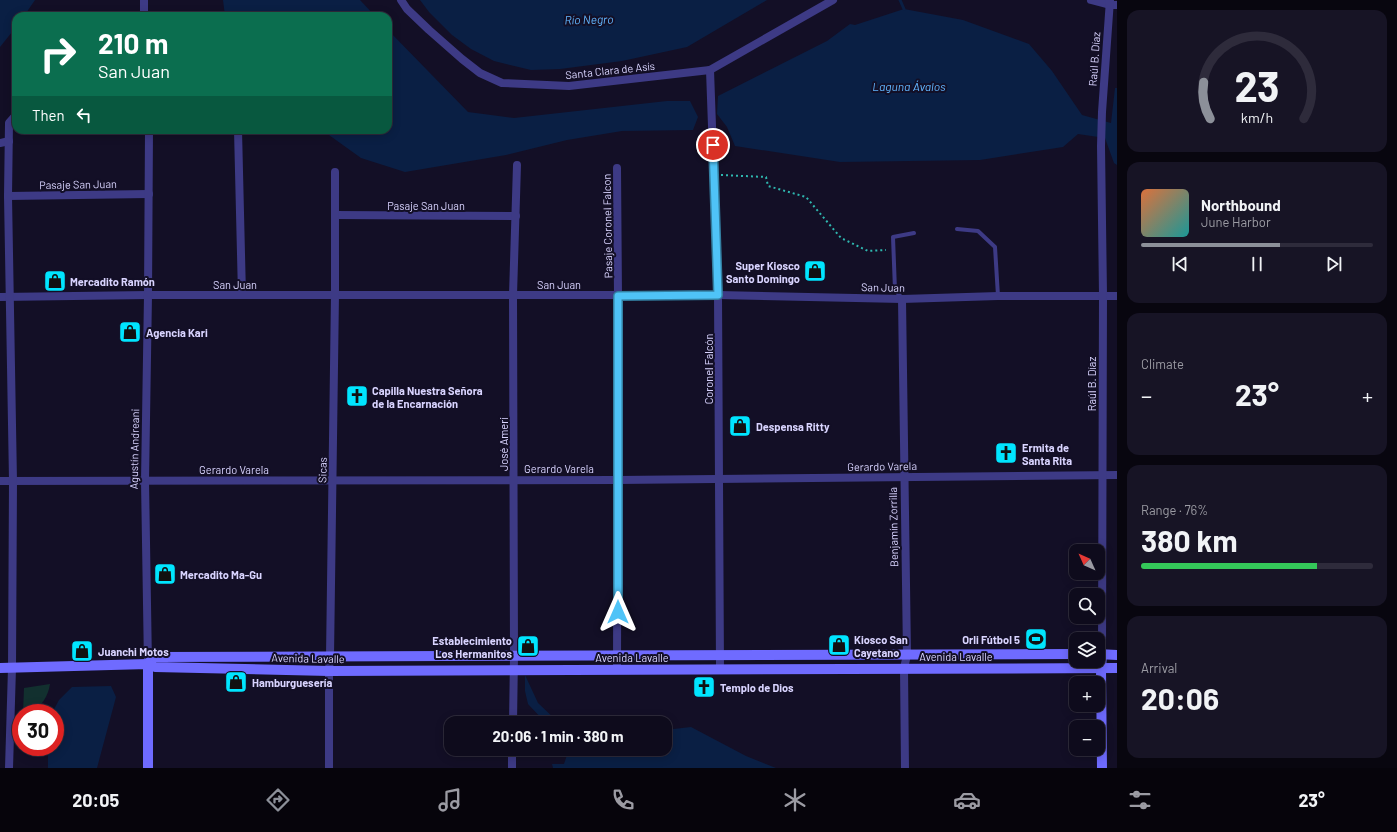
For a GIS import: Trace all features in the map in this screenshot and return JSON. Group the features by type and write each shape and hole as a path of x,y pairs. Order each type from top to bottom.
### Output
{"main road":[{"name":"Avenida Lavalle","path":"148,664 154,657 1069,654"},
{"path":"1105,654 1117,655"},
{"name":"Avenida Lavalle","path":"0,668 148,664 155,667 328,671 514,671 720,668 1069,668"},
{"name":"Agustín Andreani","path":"148,664 148,768"},
{"name":"Raúl B. Díaz","path":"1101,668 1102,768"},
{"name":"Avenida Lavalle","path":"1105,668 1117,668"}],"street":[{"path":"144,0 144,12"},
{"name":"Santa Clara de Asís","path":"401,0 407,9 429,30 480,73 502,83 569,86 710,70 833,0"},
{"path":"1091,0 1112,4"},
{"name":"Raúl B. Díaz","path":"1100,632 1104,295 1100,146 1112,4"},
{"name":"Coronel Falcón","path":"710,70 718,295 720,668"},
{"path":"9,768 12,668 13,481 8,196 9,123 12,120"},
{"name":"Agustín Andreani","path":"148,664 145,481 149,134"},
{"path":"238,134 242,295"},
{"path":"0,143 9,141"},
{"name":"José Ameri","path":"513,716 513,295 517,165"},
{"name":"Pasaje Coronel Falcon","path":"617,168 617,669"},
{"name":"Sicas","path":"329,768 328,671 330,657 335,294 335,172"},
{"name":"Pasaje San Juan","path":"8,196 149,194"},
{"name":"Pasaje San Juan","path":"335,215 516,216"},
{"name":"San Juan","path":"0,297 335,294 618,296 718,295 902,299 998,296 1117,296"},
{"name":"Benjamín Zorrilla","path":"902,299 906,655 904,668 905,768"},
{"name":"Gerardo Varela","path":"0,481 618,480 1117,475"},
{"path":"512,756 512,768"}],"lane":[{"path":"957,230 978,231 995,247 998,296"},
{"name":"Benjamín Zorrilla","path":"902,299 895,290 892,237 914,232"}],"path":[{"path":"714,174 766,177 768,186 806,197 841,238 868,251 893,249"}],"green space":[{"path":"50,684 46,697 41,704 23,704 24,688"}],"water":[{"path":"0,0 35,0 27,12 12,12 12,32 0,47"},
{"path":"223,0 360,0 371,12 224,12"},
{"name":"Río Negro","path":"420,0 767,0 687,47 622,61 560,69 531,70 494,61 471,49 452,35 429,12"},
{"name":"Laguna Ávalos","path":"904,9 963,20 1029,44 1052,71 1082,115 1111,123 1115,88 1117,88 1117,165 1114,163 1105,138 1078,134 1063,147 980,160 840,162 735,146 727,127 717,114 718,96 827,41 850,24 855,25"},
{"path":"392,34 468,112 514,118 667,101 690,101 698,117 693,130 622,131 567,140 506,155 405,172 361,158 328,134 392,134"},
{"path":"525,675 538,703 552,716 539,716 528,704 525,691"},
{"path":"111,686 116,697 97,768 48,768 48,756 64,756 64,704 57,704 72,687"},
{"path":"691,727 746,756 776,768 553,768 552,764 564,764 567,756 672,756 672,729"}],"waterway":[{"path":"900,0 904,9"}],"place":[{"name":"Super Kiosco Santo Domingo","path":"815,271"},
{"name":"Mercadito Ramón","path":"55,281"},
{"name":"Agencia Kari","path":"130,332"},
{"name":"Capilla Nuestra Señora de la Encarnación","path":"357,396"},
{"name":"Despensa Ritty","path":"740,426"},
{"name":"Ermita de Santa Rita","path":"1006,453"},
{"name":"Mercadito Ma-Gu","path":"165,574"},
{"name":"Orli Fútbol 5","path":"1036,639"},
{"name":"Kiosco San Cayetano","path":"839,645"},
{"name":"Establecimiento Los Hermanitos","path":"528,646"},
{"name":"Juanchi Motos","path":"82,651"},
{"name":"Hamburguesería","path":"236,682"},
{"name":"Templo de Dios","path":"704,687"}],"route":[{"path":"618,612 618,296 718,295 713,145"}]}
